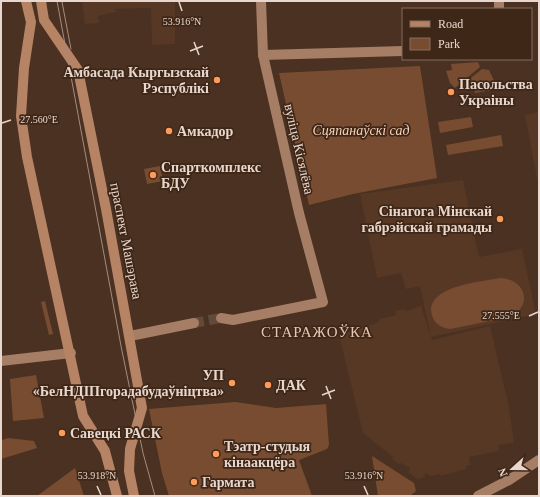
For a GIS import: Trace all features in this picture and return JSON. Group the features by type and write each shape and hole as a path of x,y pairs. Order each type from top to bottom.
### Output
{"main road":[{"path":"26,1 31,22 24,68 21,116 27,157 71,353 83,416 105,451 117,496"},
{"name":"праспект Машэрава","path":"41,1 44,20 78,70 130,336 142,408 130,449 129,471 134,496"},
{"path":"29,17 43,14"}],"street":[{"name":"вуліца Кісялёва","path":"221,318 233,320 323,302 299,213 263,55 261,1"},
{"path":"263,55 402,51"},
{"path":"130,336 194,323"},
{"path":"1,361 71,353"},
{"path":"478,496 509,480 539,460"}],"shaded area":[{"path":"82,1 175,1 175,44 152,45 151,8 115,9 116,12 98,16 99,23 85,24"},
{"path":"539,112 539,189 525,115"},
{"path":"463,180 479,257 522,249 536,314 431,337 420,286 406,289 401,273 377,278 360,194"},
{"path":"421,306 432,340 490,326 509,407 514,443 498,445 499,451 469,457 470,465 466,466 466,469 441,476 440,474 430,476 426,473 424,477 418,479 408,472 410,468 401,463 399,464 392,459 393,457 363,433 339,335 377,323 380,319 396,315 395,311 404,309 406,311"}],"green space":[{"path":"478,62 480,67 455,88 450,83 446,71 452,70 451,64"},
{"name":"Сцяпанаўскі сад","path":"420,66 437,178 353,194 309,205 279,73"},
{"path":"482,69 489,70 498,89 475,93 474,89 463,91 457,89"},
{"path":"471,117 473,127 440,133 438,122"},
{"path":"501,135 503,146 448,155 446,145"},
{"name":"Спарткомплекс БДУ","path":"160,166 163,181 147,184 144,169"},
{"path":"500,278 509,279 520,288 523,293 524,300 522,306 510,317 450,329 442,327 436,323 432,316 431,308 434,300 441,294 449,289 470,283"},
{"path":"45,301 53,334 49,335 41,302"},
{"path":"36,375 44,418 13,421 10,379"},
{"path":"235,402 276,408 326,404 329,445 327,449 299,460 312,496 169,496 162,473 149,409"},
{"path":"1,438 2,440 8,438 34,441 37,448 1,459"},
{"path":"372,456 414,483 416,491 410,496 378,496"},
{"path":"75,468 84,496 37,496"}],"tunnel":[{"path":"194,323 221,318"}],"tram line":[{"path":"57,1 121,346 143,453 155,496"},
{"path":"62,2 71,49"}],"place":[{"name":"Амбасада Кыргызскай Рэспублікі","path":"217,80"},
{"name":"Пасольства Украіны","path":"451,92"},
{"name":"Амкадор","path":"169,131"},
{"name":"Спарткомплекс БДУ","path":"153,175"},
{"name":"Сінагога Мінскай габрэйскай грамады","path":"500,219"},
{"name":"УП «БелНДІПгорадабудаўніцтва»","path":"232,383"},
{"name":"ДАК","path":"268,385"},
{"name":"Савецкі РАСК","path":"62,433"},
{"name":"Тэатр-студыя кінаакцёра","path":"216,454"},
{"name":"Гармата","path":"194,482"}],"district":[{"name":"СТАРАЖОЎКА","path":"317,332"}]}
